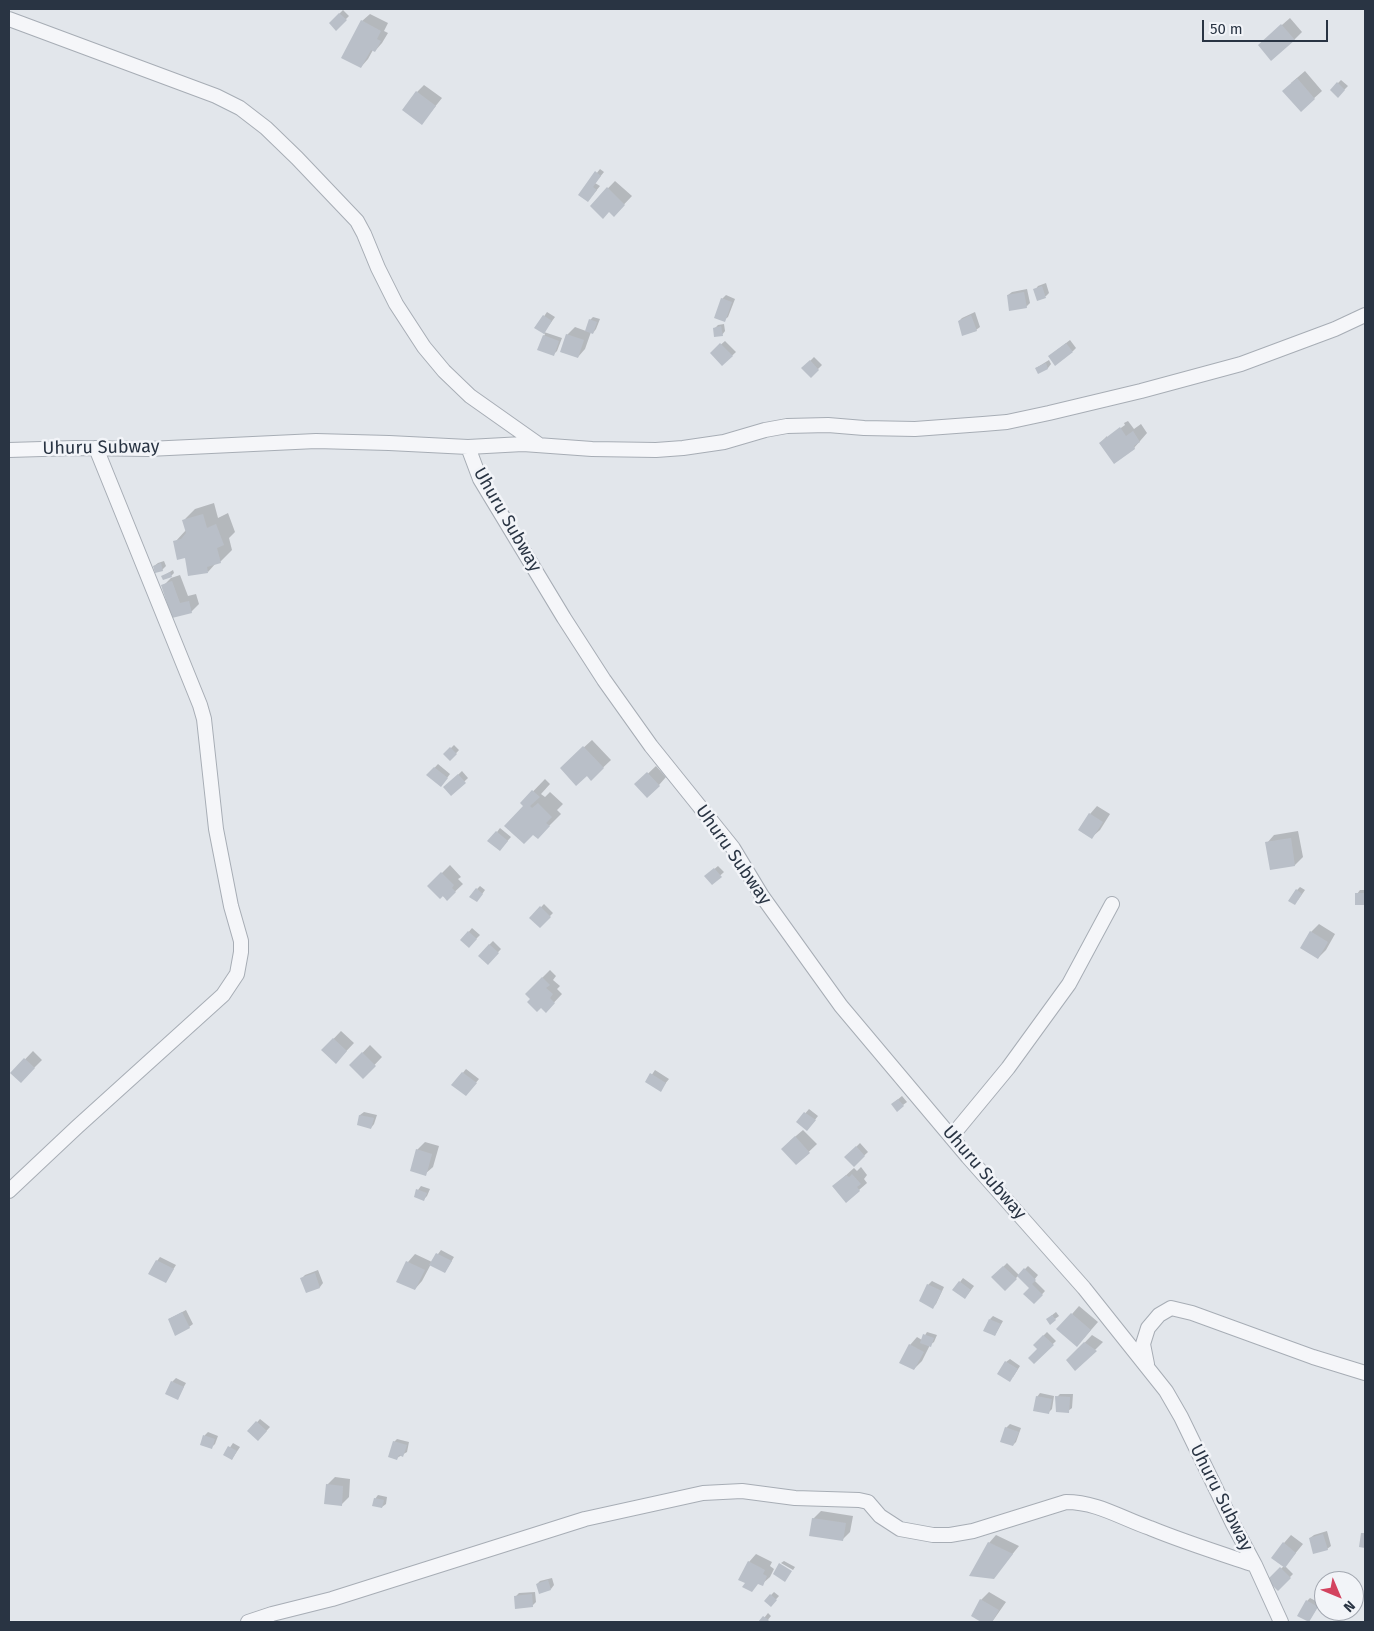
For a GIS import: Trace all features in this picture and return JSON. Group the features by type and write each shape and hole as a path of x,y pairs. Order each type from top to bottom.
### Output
{"street":[{"path":"9,19 216,96 240,108 266,128 357,222 396,304 424,347 444,371 470,396 538,445"},
{"path":"468,448 509,444 592,450 665,449 724,442 765,430 787,426 828,425 915,429 1007,422 1142,391 1241,364 1328,332 1365,315"},
{"name":"Uhuru Subway","path":"9,450 148,449 316,441 408,443 468,448 480,479 564,618 615,696 651,746 733,848 762,896 841,1006 951,1137 1041,1238 1166,1391 1255,1565 1281,1622"},
{"path":"9,1191 84,1120 223,995 237,974 241,952 239,930 216,829 204,719 200,705 96,448"},
{"path":"951,1137 1008,1068 1069,984 1112,904"},
{"path":"1148,1367 1143,1344 1145,1335 1148,1328 1159,1315 1171,1308 1192,1313 1313,1357 1365,1373"},
{"path":"248,1622 332,1599 585,1519 703,1493 742,1491 823,1500 859,1500 868,1502 880,1516 900,1529 933,1535 950,1535 973,1530 1066,1502 1079,1502 1096,1505 1194,1546 1255,1565"}],"building":[{"path":"339,13 347,20 336,31 329,23"},
{"path":"361,20 381,31 377,39 381,41 375,52 371,50 361,68 341,58"},
{"path":"1281,24 1295,40 1271,61 1258,45"},
{"path":"1297,78 1315,99 1301,112 1282,91"},
{"path":"1337,82 1345,90 1338,98 1330,90"},
{"path":"416,91 436,106 422,125 402,110"},
{"path":"595,171 601,176 593,187 597,190 588,202 578,195"},
{"path":"607,187 625,205 614,217 609,212 603,219 590,206"},
{"path":"1042,286 1046,298 1037,301 1033,289"},
{"path":"1024,292 1027,308 1009,311 1007,295"},
{"path":"721,298 732,302 725,322 714,318"},
{"path":"543,315 552,321 544,334 534,328"},
{"path":"971,315 977,331 962,336 958,321"},
{"path":"589,319 597,322 593,334 585,331"},
{"path":"721,326 723,336 714,337 713,328"},
{"path":"566,334 584,340 578,358 560,352"},
{"path":"543,335 559,341 554,356 537,350"},
{"path":"720,343 733,356 722,366 710,353"},
{"path":"1066,343 1073,352 1055,366 1048,356"},
{"path":"810,360 819,370 811,378 801,368"},
{"path":"1046,363 1048,369 1038,374 1035,368"},
{"path":"1120,427 1126,436 1133,431 1140,442 1134,446 1135,449 1114,464 1099,443"},
{"path":"203,514 207,528 216,524 224,545 217,548 221,563 207,567 208,573 188,576 185,558 177,560 173,541 181,539 186,533 182,520"},
{"path":"161,563 163,571 155,573 153,566"},
{"path":"170,572 172,577 163,580 161,576"},
{"path":"172,581 180,603 189,601 192,613 172,618 161,585"},
{"path":"583,746 604,768 591,781 587,776 576,786 560,768"},
{"path":"450,747 457,754 450,761 443,754"},
{"path":"434,767 448,778 441,787 426,775"},
{"path":"647,772 660,786 647,798 634,784"},
{"path":"458,774 466,783 451,796 443,787"},
{"path":"532,790 540,797 530,806 532,808 538,803 552,817 546,823 550,826 538,839 533,835 524,844 504,826 523,806 520,803"},
{"path":"1089,813 1103,822 1092,839 1078,830"},
{"path":"496,831 508,841 500,851 487,841"},
{"path":"1291,838 1295,866 1270,870 1265,842"},
{"path":"714,868 722,877 712,885 704,876"},
{"path":"441,872 454,885 452,888 456,892 447,901 443,896 440,899 427,886"},
{"path":"476,888 483,894 477,902 469,897"},
{"path":"1296,889 1302,894 1295,905 1288,901"},
{"path":"1355,893 1365,893 1365,905 1355,905"},
{"path":"540,906 551,917 540,928 529,918"},
{"path":"468,931 477,939 469,948 460,940"},
{"path":"1310,931 1328,942 1318,959 1300,948"},
{"path":"489,944 499,953 488,965 478,956"},
{"path":"542,977 550,985 546,988 553,994 550,998 555,1003 546,1013 541,1008 537,1012 527,1002 530,999 525,994"},
{"path":"333,1038 347,1051 336,1064 321,1050"},
{"path":"362,1052 376,1066 363,1079 349,1065"},
{"path":"24,1058 35,1068 21,1083 10,1073"},
{"path":"462,1072 477,1083 466,1096 451,1085"},
{"path":"650,1073 666,1083 661,1092 645,1082"},
{"path":"898,1099 904,1106 897,1112 891,1104"},
{"path":"804,1112 816,1120 807,1131 796,1122"},
{"path":"359,1115 374,1118 371,1129 357,1125"},
{"path":"795,1136 810,1153 796,1165 781,1149"},
{"path":"856,1146 865,1156 854,1167 844,1157"},
{"path":"416,1149 432,1154 426,1176 410,1171"},
{"path":"852,1174 861,1184 857,1187 860,1191 846,1203 832,1186 846,1175 849,1177"},
{"path":"416,1189 427,1193 424,1201 414,1197"},
{"path":"436,1253 452,1261 445,1273 429,1265"},
{"path":"156,1260 174,1269 166,1283 148,1274"},
{"path":"406,1261 425,1270 415,1290 396,1282"},
{"path":"1003,1266 1017,1279 1005,1291 991,1277"},
{"path":"1024,1268 1036,1280 1032,1284 1043,1295 1034,1304 1023,1294 1029,1288 1017,1276"},
{"path":"315,1273 320,1288 306,1293 300,1278"},
{"path":"959,1281 971,1290 965,1299 952,1290"},
{"path":"927,1284 942,1291 933,1309 919,1301"},
{"path":"182,1312 190,1328 175,1336 168,1319"},
{"path":"1071,1313 1091,1330 1077,1347 1056,1329"},
{"path":"1052,1315 1056,1320 1050,1325 1046,1319"},
{"path":"989,1319 1001,1324 995,1336 983,1331"},
{"path":"923,1334 934,1338 931,1347 920,1343"},
{"path":"1043,1335 1054,1345 1034,1364 1028,1358 1037,1349 1033,1345"},
{"path":"1084,1342 1097,1351 1075,1371 1066,1360"},
{"path":"909,1344 924,1352 914,1370 899,1363"},
{"path":"1005,1361 1018,1369 1010,1382 997,1374"},
{"path":"171,1381 184,1387 178,1400 165,1394"},
{"path":"1036,1396 1052,1399 1049,1414 1033,1411"},
{"path":"1055,1396 1070,1397 1069,1413 1056,1412"},
{"path":"256,1421 267,1431 258,1441 247,1431"},
{"path":"1005,1427 1019,1432 1013,1446 1000,1442"},
{"path":"203,1435 215,1439 212,1449 200,1445"},
{"path":"393,1441 407,1445 403,1457 399,1455 397,1460 388,1457"},
{"path":"228,1446 237,1451 232,1460 223,1455"},
{"path":"326,1484 343,1486 342,1506 324,1504"},
{"path":"374,1498 384,1500 382,1508 372,1506"},
{"path":"812,1518 846,1523 843,1541 809,1536"},
{"path":"1361,1533 1365,1533 1365,1548 1359,1547"},
{"path":"1323,1534 1328,1550 1313,1554 1309,1538"},
{"path":"988,1542 1013,1554 994,1579 969,1576"},
{"path":"1283,1542 1296,1553 1285,1568 1271,1558"},
{"path":"748,1561 765,1570 763,1574 767,1576 763,1586 758,1584 752,1592 742,1587 745,1583 738,1580"},
{"path":"779,1563 792,1571 785,1582 773,1574"},
{"path":"1280,1567 1291,1578 1278,1591 1267,1580"},
{"path":"548,1580 551,1590 539,1594 536,1584"},
{"path":"532,1594 533,1607 515,1609 514,1596"},
{"path":"770,1594 777,1600 771,1607 764,1601"},
{"path":"980,1599 999,1610 992,1622 981,1622 971,1616"},
{"path":"1306,1600 1314,1605 1314,1614 1309,1622 1297,1616"},
{"path":"763,1616 769,1620 767,1622 758,1622"}]}
